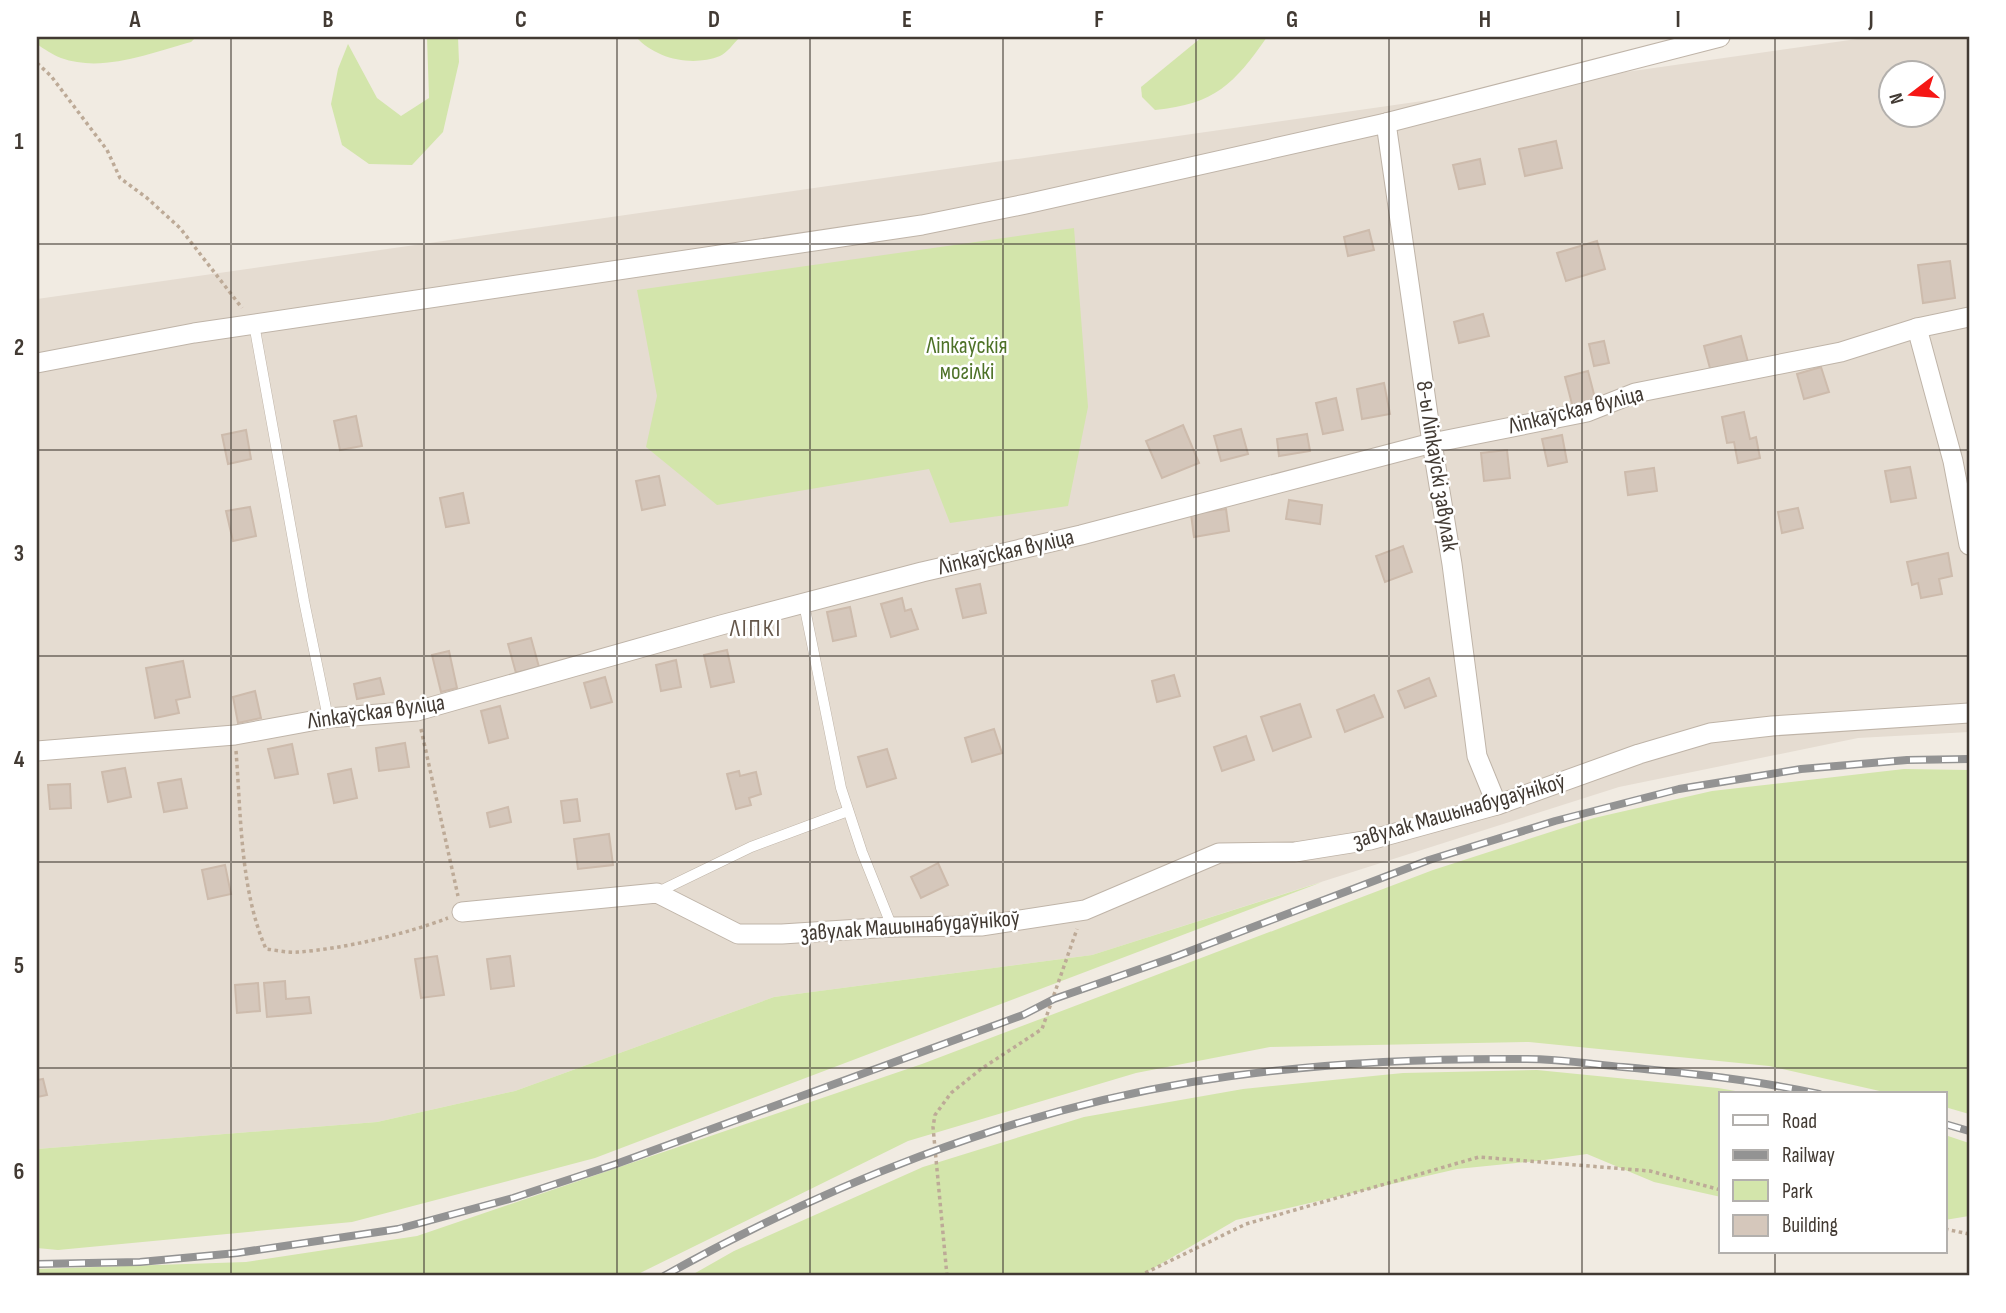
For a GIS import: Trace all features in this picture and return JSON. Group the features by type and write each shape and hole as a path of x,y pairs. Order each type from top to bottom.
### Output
{"street":[{"path":"37,363 254,324 922,225 1386,123 1720,37"},
{"name":"8-ы Ліпкаўскі завулак","path":"1386,123 1452,564 1477,756 1497,805"},
{"name":"Ліпкаўская вуліца","path":"37,751 235,735 328,718 417,711 721,625 922,572 1081,535 1432,443 1587,412 1635,393 1841,352 1917,328 1969,317"},
{"path":"1917,328 1953,461 1969,545"},
{"name":"завулак Машынабудаўнікоў","path":"657,893 738,934 981,926 1085,911 1219,853 1295,852 1370,840 1497,805 1639,754 1710,733 1772,726 1969,713"},
{"path":"461,912 657,893"}],"lane":[{"path":"254,324 328,718"},
{"path":"804,604 841,788 892,927"},
{"path":"657,893 751,847 848,811"}],"path":[{"path":"37,62 51,76 107,150 120,178 180,228 254,324"},
{"path":"235,735 243,849 256,927 266,949 296,953 375,939 428,926 461,912 417,711"},
{"path":"947,1276 933,1126 935,1115 951,1093 981,1069 1042,1029 1054,999 1064,961 1085,911"},
{"path":"1139,1276 1246,1224 1479,1157 1650,1171 1719,1189"},
{"path":"1946,1229 1969,1234"}],"shaded area":[{"path":"1871,37 1969,37 1969,732 1858,738 1619,787 1092,955 774,997 515,1091 377,1122 37,1149 37,299"}],"green space":[{"path":"37,37 196,37 191,42 143,56 93,63 58,57 37,44"},
{"path":"427,37 458,37 459,62 443,132 412,165 369,164 342,145 331,104 338,69 348,44 377,98 401,116 429,98"},
{"path":"636,37 740,37 723,55 686,61 664,56 644,45"},
{"path":"1202,37 1267,37 1244,67 1221,89 1193,103 1155,110 1142,97 1141,87"},
{"name":"Ліпкаўскія могілкі","path":"1074,228 1088,407 1068,506 950,523 929,469 717,505 646,447 657,396 637,290"},
{"path":"1904,769 1969,770 1969,1114 1946,1107 1946,1092 1884,1092 1769,1066 1529,1042 1270,1047 1136,1073 908,1141 634,1276 37,1276 37,1269 246,1262 417,1236 922,1064 1433,870 1594,818 1712,791"},
{"path":"1322,882 595,1158 352,1222 58,1250 37,1248 37,1149 377,1122 515,1091 774,997 1092,955"},
{"path":"1537,1070 1741,1092 1719,1092 1719,1197 1654,1182 1587,1154 1457,1169 1236,1220 1140,1276 690,1276 734,1251 923,1167 1084,1117 1243,1089 1403,1073"},
{"path":"1946,1135 1969,1143 1969,1216 1946,1220"}],"building":[{"path":"1556,141 1562,168 1525,176 1519,149"},
{"path":"1480,159 1485,184 1459,189 1453,165"},
{"path":"1369,230 1374,250 1348,256 1344,237"},
{"path":"1597,241 1605,269 1566,281 1557,253"},
{"path":"1950,261 1955,298 1923,303 1918,265"},
{"path":"1483,314 1489,336 1459,343 1454,322"},
{"path":"1741,336 1748,362 1711,372 1704,346"},
{"path":"1604,341 1609,363 1594,366 1589,344"},
{"path":"1821,367 1829,392 1804,399 1797,374"},
{"path":"1588,371 1596,402 1573,408 1565,377"},
{"path":"1384,383 1390,414 1362,419 1357,389"},
{"path":"1336,398 1343,430 1323,434 1316,403"},
{"path":"1744,412 1750,439 1756,437 1760,458 1738,463 1734,442 1727,443 1722,417"},
{"path":"356,416 362,446 340,450 334,421"},
{"path":"1183,425 1199,463 1162,478 1146,441"},
{"path":"1241,429 1248,454 1221,461 1214,436"},
{"path":"246,430 251,459 228,464 222,435"},
{"path":"1307,434 1310,451 1279,456 1277,439"},
{"path":"1562,435 1567,462 1548,466 1542,439"},
{"path":"1507,450 1510,478 1484,481 1481,453"},
{"path":"1910,467 1916,498 1891,502 1885,471"},
{"path":"1654,468 1657,491 1628,495 1625,472"},
{"path":"659,476 665,505 642,510 636,481"},
{"path":"463,493 469,523 446,527 440,498"},
{"path":"1289,500 1322,505 1320,524 1286,519"},
{"path":"250,507 256,536 233,541 226,511"},
{"path":"1798,508 1803,528 1782,533 1778,512"},
{"path":"1226,509 1229,531 1194,537 1191,514"},
{"path":"1403,546 1412,572 1385,582 1376,556"},
{"path":"1948,553 1952,576 1939,579 1942,594 1921,598 1918,583 1912,585 1907,562"},
{"path":"980,584 986,613 963,618 956,589"},
{"path":"902,598 905,611 911,609 918,629 891,637 881,604"},
{"path":"850,607 856,636 833,641 827,612"},
{"path":"531,638 539,667 516,673 508,644"},
{"path":"727,650 734,682 711,687 704,655"},
{"path":"449,651 457,688 441,692 432,655"},
{"path":"676,660 681,687 661,691 656,665"},
{"path":"183,661 190,697 176,700 179,713 155,718 146,668"},
{"path":"1174,675 1180,696 1157,702 1152,681"},
{"path":"605,677 612,702 591,708 584,683"},
{"path":"380,678 384,694 357,699 354,684"},
{"path":"1429,678 1436,696 1405,708 1398,691"},
{"path":"255,691 261,718 238,723 233,697"},
{"path":"1374,695 1383,717 1345,732 1337,710"},
{"path":"1300,704 1311,737 1273,751 1261,717"},
{"path":"500,706 508,738 489,743 481,711"},
{"path":"994,729 1002,753 972,762 965,738"},
{"path":"1246,736 1254,760 1222,771 1214,747"},
{"path":"405,743 409,767 379,771 376,748"},
{"path":"292,744 298,774 275,778 268,749"},
{"path":"887,749 896,778 867,787 858,757"},
{"path":"125,768 131,797 108,802 102,772"},
{"path":"351,769 357,798 334,803 328,774"},
{"path":"739,771 740,776 756,772 761,794 749,798 751,805 736,809 727,774"},
{"path":"181,779 187,808 164,812 158,783"},
{"path":"70,784 71,808 50,809 48,785"},
{"path":"577,799 580,821 564,823 561,801"},
{"path":"508,807 511,822 490,827 487,813"},
{"path":"609,834 613,865 578,869 574,839"},
{"path":"938,863 948,885 921,898 911,877"},
{"path":"225,865 231,894 208,899 202,870"},
{"path":"437,956 444,995 421,998 415,959"},
{"path":"510,956 514,986 491,989 487,959"},
{"path":"285,981 286,999 309,997 311,1013 267,1017 264,983"},
{"path":"258,983 260,1011 237,1013 235,985"},
{"path":"43,1079 47,1095 37,1097 37,1080"}],"railway":[{"path":"37,1264 140,1262 237,1253 398,1229 513,1198 616,1164 1023,1015 1054,999 1177,956 1429,860 1555,821 1679,789 1801,769 1907,760 1969,759"},
{"path":"664,1276 789,1212 919,1156 1054,1113 1192,1082 1359,1063 1539,1059 1722,1078 1808,1092"},
{"path":"1946,1124 1969,1131"}],"district":[{"name":"ЛІПКІ","path":"756,628"}]}
